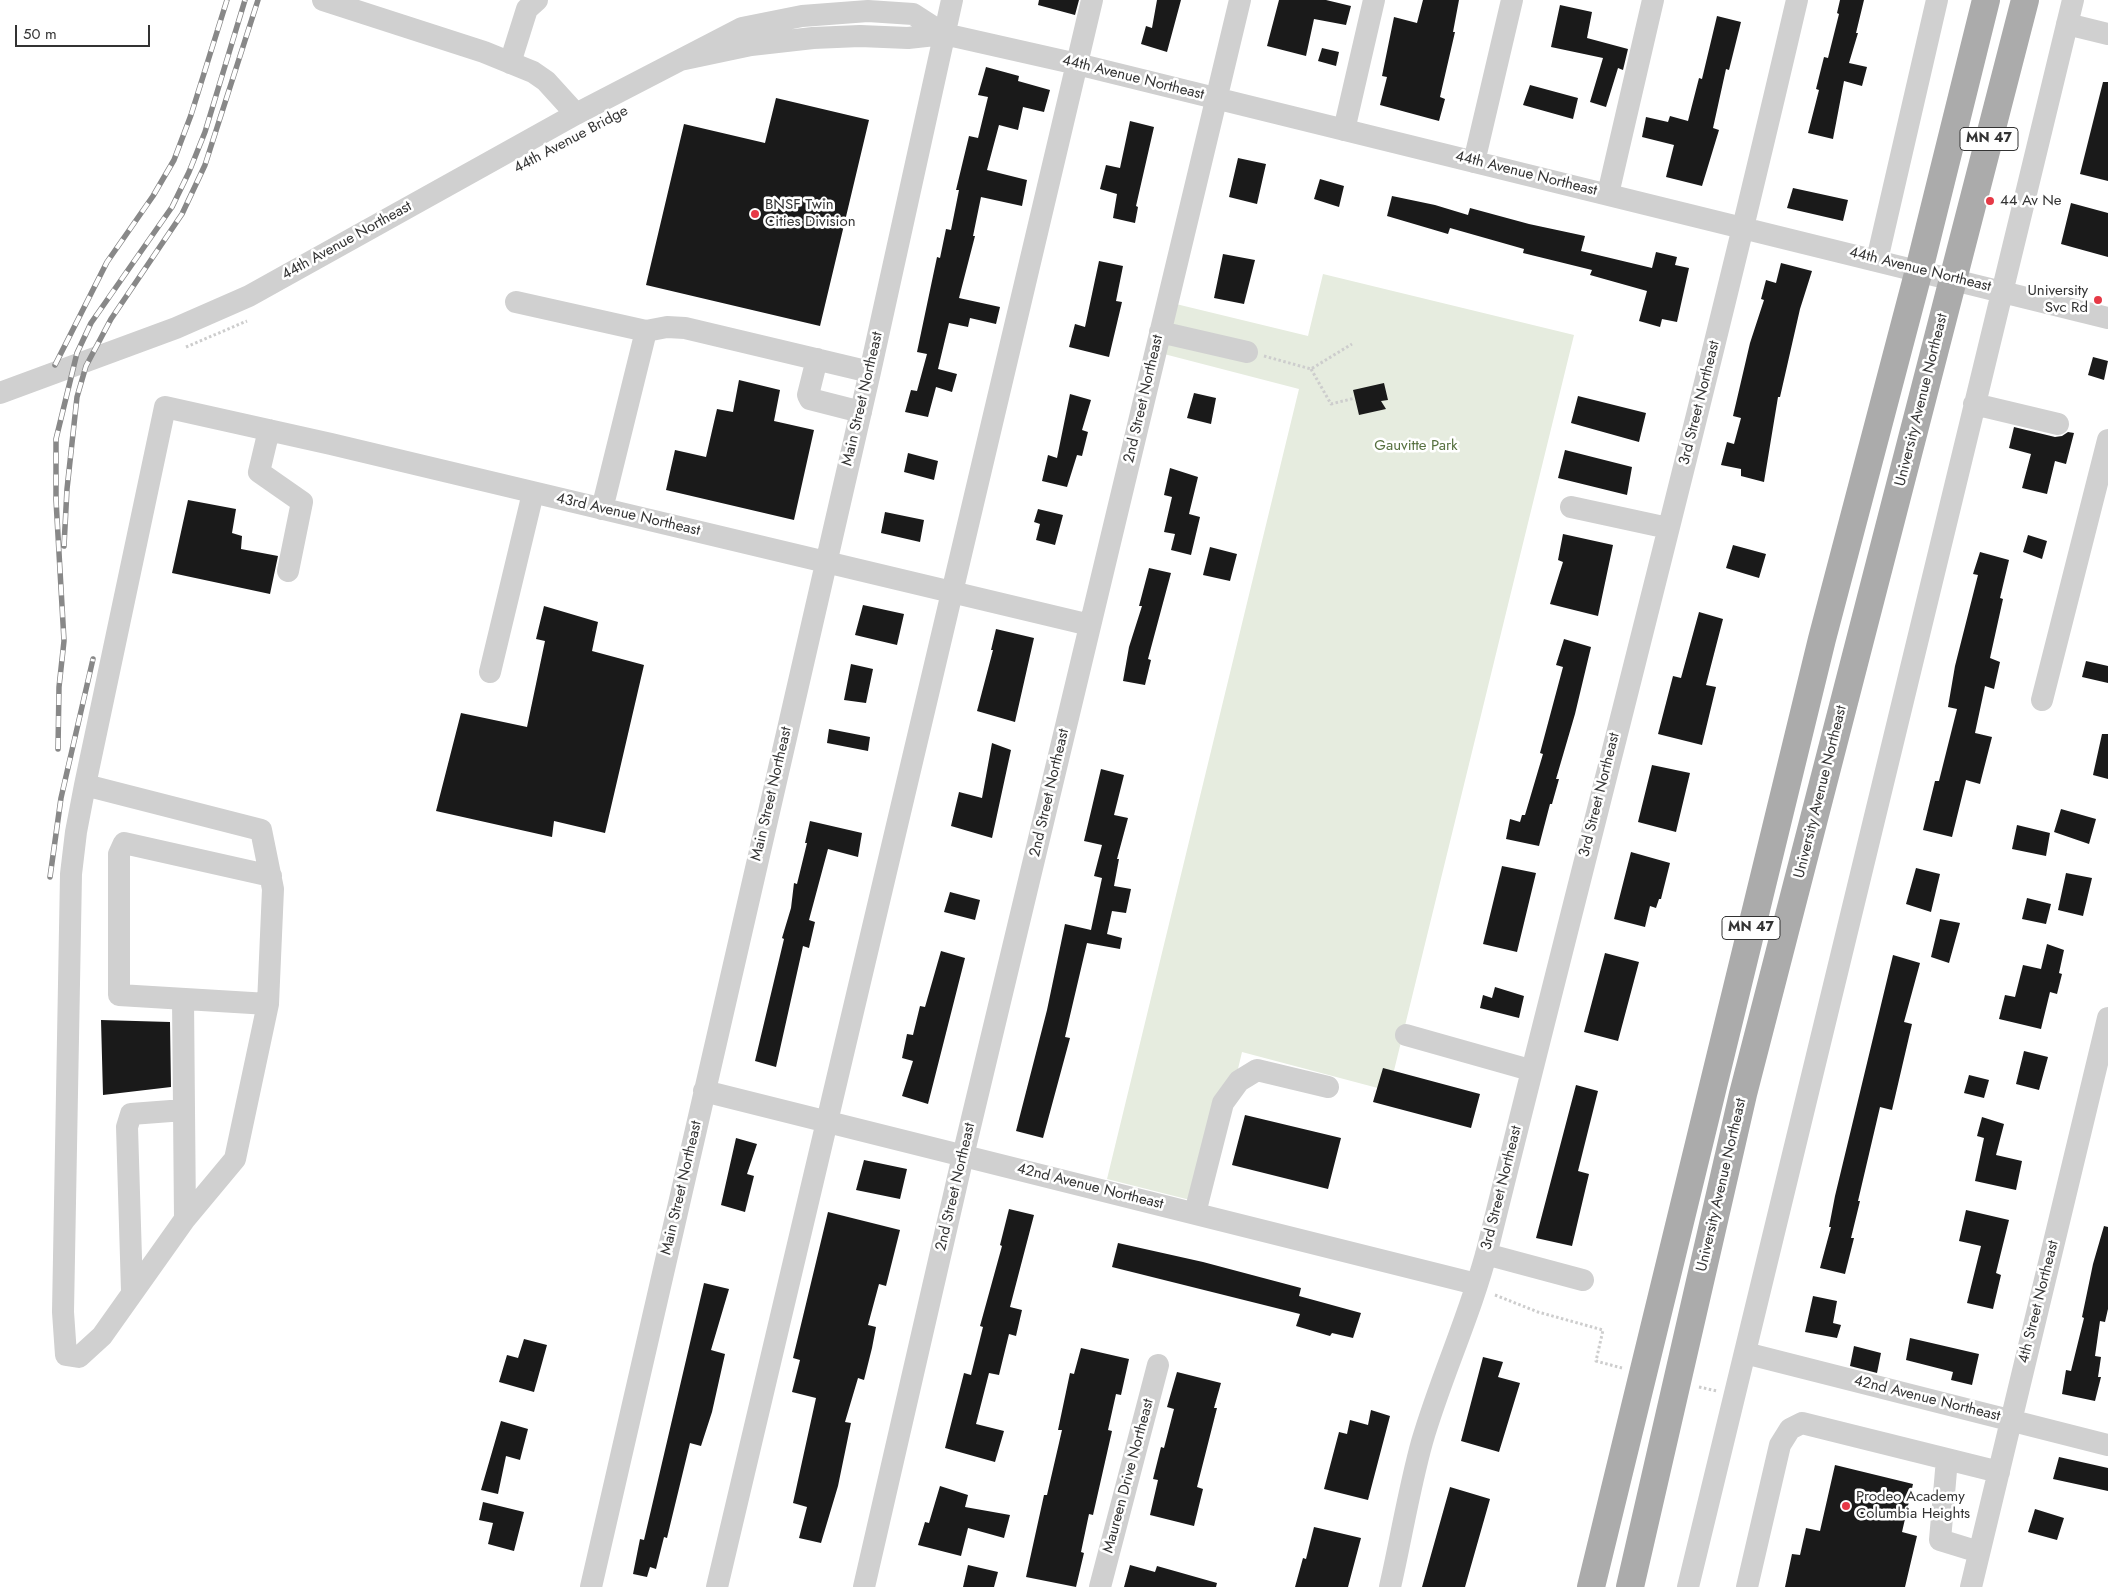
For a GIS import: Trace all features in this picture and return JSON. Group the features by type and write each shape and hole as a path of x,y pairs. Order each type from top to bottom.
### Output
{"main road":[{"name":"University Avenue Northeast","path":"1591,1587 1822,638 1986,0"},
{"name":"University Avenue Northeast","path":"1630,1587 1743,1094 2025,0"}],"street":[{"path":"323,0 533,72 546,81 576,114"},
{"path":"510,63 527,9 538,0"},
{"name":"Main Street Northeast","path":"591,1587 861,412 952,0"},
{"path":"717,1587 1092,0"},
{"name":"2nd Street Northeast","path":"864,1587 963,1156 1240,0"},
{"path":"1344,130 1374,0"},
{"path":"1474,162 1512,0"},
{"path":"1608,194 1652,0"},
{"name":"3rd Street Northeast","path":"1390,1587 1422,1442 1466,1322 1486,1254 1530,1070 1744,227 1797,0"},
{"path":"1877,260 1937,0"},
{"path":"1688,1587 2073,0"},
{"path":"2067,24 2108,34"},
{"name":"44th Avenue Northeast","path":"0,392 183,326 249,296 576,114 680,60 752,45 813,38 860,36 908,38 944,34 1077,64 2108,318"},
{"path":"516,302 646,330 667,327 685,328 870,372"},
{"path":"602,509 646,330"},
{"path":"1160,332 1247,352"},
{"path":"817,359 808,394 810,398 861,412"},
{"path":"1974,404 2058,424"},
{"name":"43rd Avenue Northeast","path":"85,785 165,407 533,492 1090,626"},
{"path":"270,430 259,472 302,502 288,571"},
{"path":"2042,700 2108,440"},
{"path":"490,672 533,492"},
{"path":"1571,507 1668,528"},
{"path":"85,785 261,830 273,889 268,1004 235,1159 185,1218 102,1336 79,1358 66,1355 63,1312 71,874 76,832 85,785"},
{"path":"268,1004 119,995 119,854 124,843 270,876"},
{"path":"183,999 185,1218"},
{"name":"4th Street Northeast","path":"1971,1587 2108,1018"},
{"path":"1406,1035 1530,1070"},
{"path":"1195,1214 1223,1103 1239,1081 1258,1070 1328,1087"},
{"name":"42nd Avenue Northeast","path":"704,1091 1476,1284"},
{"path":"132,1291 127,1127 131,1114 184,1110"},
{"path":"1486,1254 1583,1280"},
{"name":"42nd Avenue Northeast","path":"1745,1353 2108,1445"},
{"name":"Maureen Drive Northeast","path":"1100,1587 1158,1365"},
{"path":"1747,1587 1780,1446 1790,1429 1802,1423 1999,1472"},
{"path":"1947,1458 1940,1540 1979,1552"}],"path":[{"path":"1311,369 1352,344"},
{"path":"1247,352 1311,369 1331,404 1355,398"},
{"path":"1476,1284 1499,1297 1538,1312 1587,1326"}],"green space":[{"name":"Gauvitte Park","path":"1323,274 1574,335 1389,1091 1242,1052 1206,1204 1107,1179 1299,389 1164,354 1176,304 1308,336"}],"building":[{"path":"1039,0 1079,0 1075,15 1038,5"},
{"path":"1157,0 1181,0 1167,52 1141,44 1146,26 1152,28"},
{"path":"1279,0 1326,0 1351,6 1346,25 1314,19 1306,56 1267,46"},
{"path":"1423,0 1459,0 1453,32 1455,32 1440,97 1445,99 1439,121 1380,105 1387,77 1382,76 1394,17 1417,23"},
{"path":"1840,0 1864,0 1856,33 1858,33 1849,63 1867,67 1862,86 1844,81 1833,139 1808,133 1819,90 1816,89 1824,57 1828,58 1839,14 1837,13"},
{"path":"1560,5 1592,12 1587,38 1628,49 1623,70 1618,68 1606,107 1590,102 1603,58 1551,47"},
{"path":"1717,16 1741,22 1729,70 1726,69 1713,128 1719,130 1702,186 1666,177 1674,145 1642,137 1646,117 1668,122 1670,116 1688,121 1699,78 1702,79"},
{"path":"1322,48 1339,52 1336,66 1318,61"},
{"path":"986,67 1019,76 1018,81 1050,90 1044,112 1023,107 1018,130 999,125 987,170 1027,180 1022,206 981,197 973,236 975,236 959,298 1000,307 996,324 970,318 968,327 949,323 938,369 957,374 952,392 936,387 928,417 905,412 911,390 917,391 927,354 917,352 937,257 940,258 946,229 951,230 959,190 956,190 969,136 978,138 988,97 978,95"},
{"path":"2103,82 2108,82 2108,181 2080,174"},
{"path":"1530,85 1578,98 1573,119 1523,105"},
{"name":"BNSF Twin Cities Division","path":"776,98 869,120 820,326 646,285 684,124 765,143"},
{"path":"1130,121 1154,127 1136,206 1138,207 1135,223 1113,218 1117,194 1100,189 1106,165 1120,168"},
{"path":"1238,158 1266,164 1257,204 1229,197"},
{"path":"1320,179 1344,186 1339,207 1314,199"},
{"path":"1793,188 1848,200 1843,221 1787,208"},
{"path":"1392,196 1435,205 1468,215 1470,208 1529,224 1585,236 1581,251 1652,268 1656,252 1677,257 1675,265 1689,268 1677,322 1662,319 1660,327 1639,321 1647,291 1590,275 1592,270 1523,253 1524,249 1450,228 1448,234 1387,216"},
{"path":"2071,203 2108,213 2108,257 2061,244"},
{"path":"1223,254 1255,260 1244,304 1214,298"},
{"path":"1099,261 1123,266 1116,301 1122,302 1109,357 1069,347 1075,324 1085,327"},
{"path":"1781,263 1812,271 1800,309 1780,397 1778,397 1764,482 1741,476 1741,469 1721,465 1727,442 1734,444 1741,418 1733,416 1750,343 1764,300 1761,299 1766,280 1776,283"},
{"path":"2093,357 2108,361 2104,380 2088,375"},
{"path":"739,380 780,390 774,421 814,430 794,520 666,490 675,450 706,457 717,409 733,412"},
{"path":"1384,383 1388,400 1381,401 1386,409 1359,415 1353,390"},
{"path":"1194,393 1216,398 1211,424 1187,418"},
{"path":"1070,394 1091,400 1082,430 1088,432 1082,456 1077,455 1067,487 1042,481 1048,455 1057,458"},
{"path":"1578,396 1646,413 1639,442 1571,423"},
{"path":"2014,427 2055,437 2062,436 2068,432 2074,433 2066,464 2055,461 2047,494 2022,488 2031,454 2009,448"},
{"path":"1565,450 1632,467 1627,495 1558,478"},
{"path":"908,453 938,461 934,480 904,472"},
{"path":"1170,468 1198,477 1189,514 1200,517 1191,555 1171,550 1175,534 1164,532 1172,497 1164,495"},
{"path":"188,500 236,509 232,533 242,536 241,549 278,556 270,594 172,573"},
{"path":"1038,509 1063,515 1055,545 1036,540 1040,524 1034,522"},
{"path":"885,512 924,520 920,542 881,533"},
{"path":"1563,534 1613,545 1598,616 1550,604 1563,562 1558,560"},
{"path":"2028,535 2047,541 2042,559 2023,552"},
{"path":"1733,545 1766,554 1759,578 1726,568"},
{"path":"1210,547 1237,554 1230,581 1203,575"},
{"path":"1980,552 2009,560 2000,598 2003,599 1990,658 2000,662 1994,689 1985,686 1975,733 1992,737 1980,784 1966,780 1952,837 1923,830 1935,781 1939,781 1957,709 1948,707 1955,666 1978,575 1973,574"},
{"path":"1149,568 1171,573 1148,659 1151,660 1145,685 1123,681 1129,647 1142,606 1139,606"},
{"path":"863,605 904,614 897,645 855,635"},
{"path":"544,606 598,622 592,651 644,665 605,833 554,821 552,837 436,811 461,713 527,727 545,641 536,639"},
{"path":"1699,612 1723,619 1706,685 1716,687 1702,745 1658,734 1673,676 1681,678"},
{"path":"996,629 1034,638 1015,722 977,711 993,650 991,650"},
{"path":"1564,639 1591,647 1575,714 1556,779 1559,779 1539,846 1506,839 1510,819 1520,822 1522,815 1525,815 1543,754 1540,753 1563,667 1556,665"},
{"path":"2086,661 2108,666 2108,683 2082,677"},
{"path":"851,664 873,669 866,703 844,700"},
{"path":"829,729 870,737 868,751 827,743"},
{"path":"2102,734 2108,734 2108,779 2093,775"},
{"path":"992,743 1011,750 992,838 951,826 959,792 982,798"},
{"path":"1652,765 1690,773 1676,832 1638,822"},
{"path":"1101,769 1124,775 1114,815 1128,818 1117,859 1119,859 1114,886 1131,889 1126,913 1112,911 1107,934 1122,938 1120,949 1087,943 1065,1037 1070,1038 1043,1138 1016,1131 1047,1010 1065,924 1091,930 1102,878 1094,876 1102,845 1084,841"},
{"path":"2061,809 2096,819 2089,844 2054,832"},
{"path":"810,821 862,833 858,857 828,849 809,920 815,922 809,948 803,946 776,1067 755,1061 784,939 782,938 791,908 794,883 797,884 807,843 805,843"},
{"path":"2017,825 2050,833 2046,856 2012,849"},
{"path":"1631,852 1670,863 1661,899 1659,899 1656,908 1650,906 1645,927 1614,919"},
{"path":"1502,866 1536,873 1517,952 1483,944"},
{"path":"1916,868 1940,874 1931,912 1906,904"},
{"path":"2066,873 2092,878 2083,916 2058,910"},
{"path":"950,892 980,900 975,920 944,912"},
{"path":"2027,898 2051,904 2046,924 2022,919"},
{"path":"1940,919 1960,923 1949,963 1931,957"},
{"path":"2047,944 2064,950 2059,973 2062,974 2057,994 2050,992 2041,1029 1999,1019 2005,995 2015,997 2023,965 2041,969"},
{"path":"941,951 965,958 928,1104 902,1096 913,1061 902,1058 907,1034 913,1035 920,1006 925,1007"},
{"path":"1605,953 1639,962 1618,1041 1584,1032"},
{"path":"1893,955 1920,963 1904,1022 1912,1024 1892,1110 1880,1107 1858,1201 1860,1201 1851,1238 1854,1238 1845,1274 1820,1268 1831,1227 1829,1227 1835,1196"},
{"path":"1495,987 1524,996 1519,1018 1480,1008 1483,995 1492,998"},
{"path":"101,1020 170,1022 171,1087 103,1095"},
{"path":"2024,1051 2048,1057 2039,1090 2016,1084"},
{"path":"1383,1068 1480,1094 1471,1128 1373,1102"},
{"path":"1969,1075 1989,1080 1984,1098 1964,1093"},
{"path":"1576,1085 1598,1091 1578,1171 1589,1174 1572,1246 1536,1238"},
{"path":"1245,1115 1341,1138 1328,1189 1232,1165"},
{"path":"1982,1117 2004,1124 1996,1155 2022,1161 2016,1190 1975,1181 1984,1138 1977,1136"},
{"path":"736,1138 757,1144 747,1174 754,1176 745,1212 721,1205"},
{"path":"864,1160 907,1169 900,1199 856,1190"},
{"path":"1009,1209 1034,1215 1010,1307 1022,1310 1016,1336 1009,1334 999,1375 989,1373 976,1424 1004,1431 995,1462 945,1448 964,1373 971,1375 983,1327 980,1326 1002,1246 1000,1245"},
{"path":"1966,1210 2009,1220 1996,1273 2001,1275 1993,1309 1967,1303 1981,1246 1959,1241"},
{"path":"828,1212 900,1230 886,1286 879,1284 868,1325 876,1327 872,1348 864,1380 858,1378 845,1422 851,1423 838,1486 821,1543 799,1538 807,1507 793,1503 816,1398 792,1392 800,1360 793,1358"},
{"path":"2104,1226 2108,1227 2108,1309 2105,1322 2100,1321 2095,1356 2101,1357 2098,1377 2101,1377 2095,1401 2062,1394 2066,1370 2071,1371 2084,1318 2082,1317 2093,1264"},
{"path":"1118,1243 1203,1262 1301,1288 1299,1296 1361,1313 1353,1338 1332,1333 1330,1336 1296,1326 1300,1314 1112,1267"},
{"path":"704,1283 729,1289 711,1350 725,1354 712,1412 701,1446 690,1443 667,1538 664,1537 656,1569 650,1567 647,1577 633,1574 640,1539 644,1540"},
{"path":"1813,1296 1837,1301 1833,1323 1841,1325 1837,1338 1805,1332"},
{"path":"1910,1338 1979,1354 1972,1385 1951,1380 1953,1372 1906,1360"},
{"path":"524,1339 547,1345 534,1392 499,1382 507,1355 518,1358"},
{"path":"1854,1346 1881,1353 1877,1373 1850,1366"},
{"path":"1081,1348 1129,1359 1121,1395 1116,1394 1108,1430 1112,1431 1093,1515 1089,1514 1081,1552 1084,1553 1076,1587 1026,1577 1044,1495 1047,1495 1062,1430 1058,1430 1070,1373 1074,1374"},
{"path":"1483,1357 1503,1362 1498,1377 1520,1383 1499,1452 1461,1441"},
{"path":"1177,1372 1221,1383 1214,1408 1217,1408 1197,1487 1203,1489 1194,1526 1150,1515 1158,1480 1153,1479 1161,1447 1164,1448 1174,1409 1167,1407"},
{"path":"1371,1410 1390,1416 1368,1500 1324,1489 1339,1432 1347,1434 1350,1420 1368,1425"},
{"path":"501,1421 528,1429 520,1460 506,1456 498,1494 481,1490"},
{"path":"2059,1457 2108,1468 2108,1491 2053,1479"},
{"path":"1835,1465 1913,1484 1902,1532 1917,1536 1905,1587 1785,1587 1792,1554 1800,1555 1806,1528 1820,1531"},
{"path":"940,1486 968,1495 965,1507 1010,1515 1004,1538 968,1528 961,1556 918,1545 925,1522 929,1523"},
{"path":"1450,1487 1490,1499 1465,1587 1422,1587"},
{"path":"483,1502 524,1512 514,1551 488,1544 493,1523 479,1520"},
{"path":"2035,1509 2064,1518 2057,1540 2028,1532"},
{"path":"1314,1527 1361,1538 1348,1587 1295,1587 1303,1558 1306,1559"},
{"path":"968,1565 998,1572 994,1587 963,1587"},
{"path":"1130,1565 1155,1572 1157,1566 1217,1583 1216,1587 1124,1587"}],"railway":[{"path":"55,365 107,262 153,196 174,160 191,115 227,0"},
{"path":"58,749 59,687 64,641 56,500 56,439 77,353 91,323 172,207 189,172 205,132 245,0"},
{"path":"64,546 67,489 77,397 86,366 111,319 182,214 205,165 258,0"},
{"path":"50,877 61,798 93,659"}],"place":[{"name":"44 Av Ne","path":"1990,201"},
{"name":"BNSF Twin Cities Division","path":"755,214"},
{"name":"University Svc Rd","path":"2098,300"},
{"name":"Prodeo Academy Columbia Heights","path":"1846,1506"}]}
